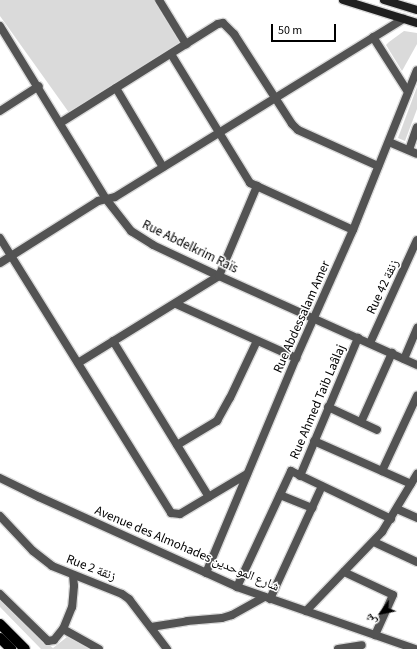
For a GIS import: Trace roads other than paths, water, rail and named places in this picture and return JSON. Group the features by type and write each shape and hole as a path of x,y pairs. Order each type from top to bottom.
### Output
{"main road":[{"path":"0,624 25,649"},
{"path":"0,638 11,649"}],"street":[{"path":"158,0 186,44"},
{"path":"343,0 417,23"},
{"path":"384,0 417,10"},
{"path":"0,262 98,201 115,197 403,19"},
{"path":"60,123 218,24 227,25 298,130 378,166"},
{"name":"Rue Abdelkrim Raïs","path":"0,26 38,86 106,200 120,219 139,238 219,276 417,365"},
{"path":"373,37 408,92"},
{"path":"171,54 250,183 353,230"},
{"name":"Rue Abdessalam Amer","path":"206,573 296,358 353,230 417,70"},
{"path":"0,111 38,86"},
{"path":"116,88 163,167"},
{"path":"409,150 417,127"},
{"path":"389,142 417,154"},
{"path":"78,363 176,304 219,276 257,186"},
{"path":"0,238 171,513 180,514 247,474"},
{"name":"Rue 42 زنقة","path":"370,343 414,255 417,240"},
{"path":"176,304 296,358"},
{"path":"404,359 417,328"},
{"name":"Rue Ahmed Taib Laâlaj","path":"300,476 358,338"},
{"path":"113,341 209,497"},
{"path":"177,445 217,421 228,403 257,341"},
{"path":"361,422 392,353"},
{"path":"382,471 417,396"},
{"path":"328,408 377,430"},
{"path":"314,441 411,484"},
{"path":"237,587 291,471 391,519"},
{"path":"306,611 374,542 391,519 417,475"},
{"name":"Avenue des Almohades شارع الموحدين","path":"0,478 33,495 237,587 415,649"},
{"path":"151,627 187,621 222,618 267,598 322,486"},
{"path":"280,495 312,508"},
{"path":"397,509 417,518"},
{"name":"Rue 2 زنقة","path":"0,516 32,551 52,566 122,594 128,599 151,627 167,649"},
{"path":"374,542 417,562"},
{"path":"344,572 393,595 375,635"},
{"path":"0,594 48,641 54,640 63,629 72,607 73,575"},
{"path":"63,629 99,649"},
{"path":"338,649 362,645"}]}
